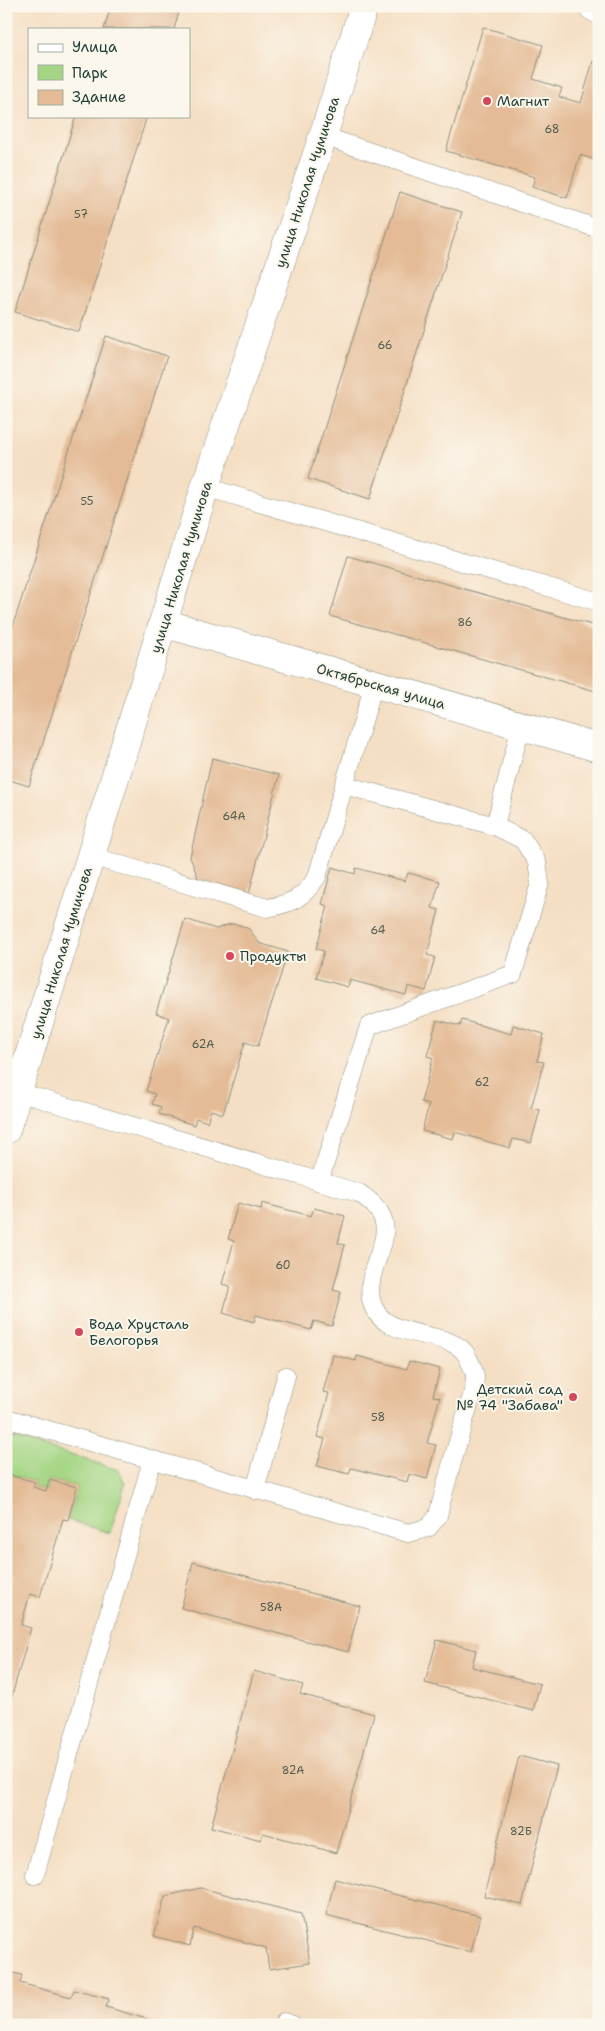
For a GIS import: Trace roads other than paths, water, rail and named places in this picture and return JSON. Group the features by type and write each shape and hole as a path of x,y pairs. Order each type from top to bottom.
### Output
{"street":[{"name":"улица Николая Чумичова","path":"6,1130 205,488 323,136 364,6"},
{"path":"592,6 599,10"},
{"name":"Октябрьская улица","path":"163,623 599,748"}],"lane":[{"path":"323,136 599,229"},
{"path":"205,488 599,602"},
{"path":"91,856 267,908 290,904 305,894 317,877 374,684"},
{"path":"495,826 521,726"},
{"path":"319,1182 369,1026 514,974 540,883 537,862 523,840 495,826 344,785"},
{"path":"6,1418 408,1533 428,1528 438,1516 475,1376 466,1353 448,1342 393,1327 379,1316 371,1299 373,1280 384,1238 383,1218 374,1203 359,1193 18,1092"},
{"path":"255,1490 286,1376"},
{"path":"35,1875 152,1460"},
{"path":"283,2025 284,2022 293,2025"}],"place":[{"name":"Магнит","path":"487,101"},
{"name":"Продукты","path":"230,956"},
{"name":"Вода Хрусталь Белогорья","path":"79,1332"},
{"name":"Детский сад № 74 \"Забава\"","path":"573,1397"}]}
